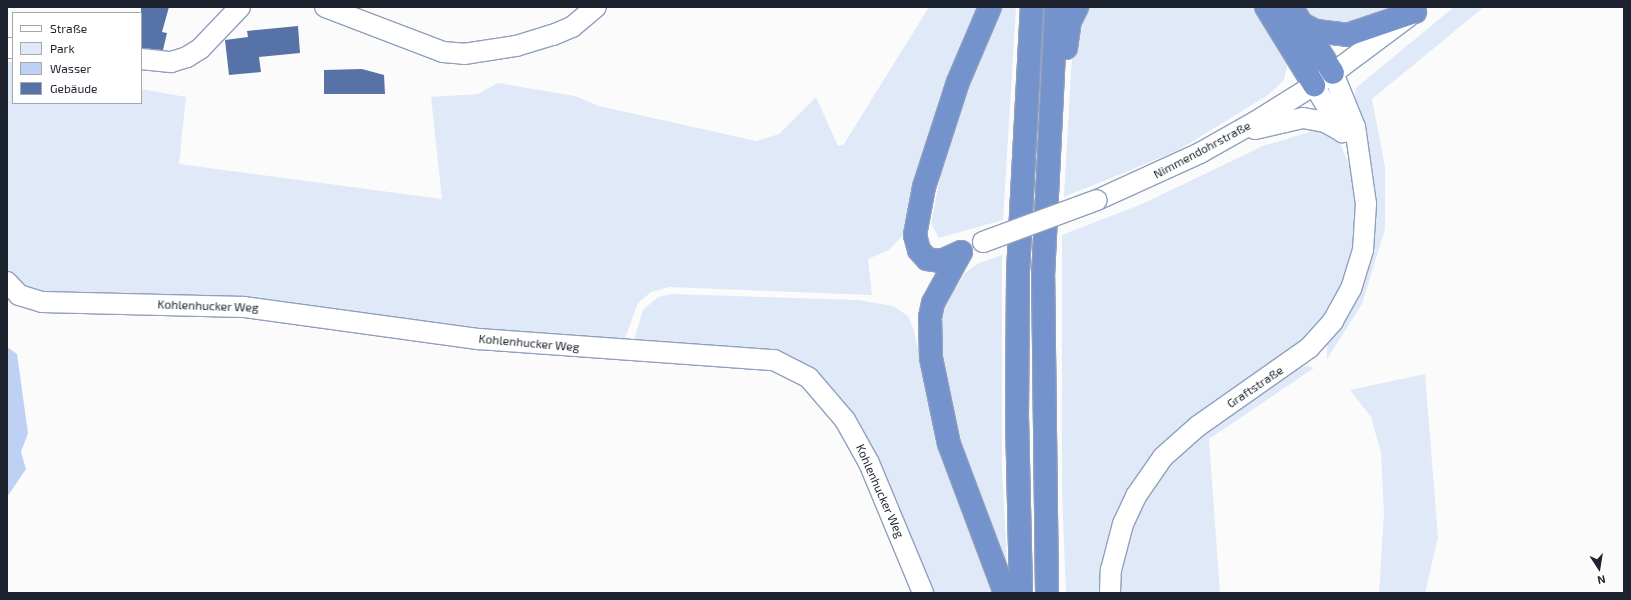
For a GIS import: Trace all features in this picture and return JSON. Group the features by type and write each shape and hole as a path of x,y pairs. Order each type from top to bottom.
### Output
{"highway":[{"path":"961,252 941,261 927,259 917,244 916,228 924,187 958,82 990,7"},
{"path":"1021,593 1016,417 1018,272 1032,7"},
{"path":"1047,593 1042,417 1048,125 1056,7"},
{"path":"1048,125 1070,21 1077,7"},
{"path":"1266,7 1314,85"},
{"path":"1296,15 1316,31 1347,35 1418,9"},
{"path":"1296,15 1333,73"},
{"path":"961,252 933,303 930,317 931,358 949,444 1004,593"}],"street":[{"path":"142,59 171,62 187,57 200,49 240,7"},
{"path":"325,7 443,52 464,54 516,46 553,35 572,27 596,7"},
{"name":"Nimmendohrstraße","path":"961,252 983,242 1097,200 1228,137 1333,73 1418,9"},
{"name":"Graftstraße","path":"1110,593 1111,570 1123,524 1136,496 1163,457 1198,426 1293,362 1333,321 1351,288 1363,250 1366,204 1362,167 1348,106 1333,73"},
{"name":"Graftstraße","path":"1314,85 1343,132 1362,167"},
{"path":"1228,137 1303,118 1325,122 1343,132"},
{"name":"Kohlenhucker Weg","path":"7,282 19,294 42,302 244,307 479,340 774,360 812,381 845,420 869,463 923,593"}],"green space":[{"path":"929,7 977,7 938,102 907,231 889,250 868,259 872,295 669,287 651,292 638,303 623,344 60,296 23,291 7,270 7,62 12,61 12,104 142,104 142,89 186,97 179,164 442,199 431,97 478,94 498,83 575,96 599,106 756,141 779,134 816,97 838,146 844,144"},
{"path":"997,7 1016,7 1003,220 939,238 931,223 949,132"},
{"path":"1084,7 1257,7 1284,53 1287,66 1284,80 1268,95 1177,151 1064,197 1073,38"},
{"path":"1301,7 1396,7 1364,25 1314,23"},
{"path":"1454,7 1484,7 1372,99 1385,167 1385,229 1362,304 1327,359 1327,343 1371,253 1374,228 1371,163 1354,99 1356,88"},
{"path":"1313,126 1339,140 1355,180 1357,230 1350,269 1332,307 1305,341 1242,385 1219,397 1175,433 1102,593 1066,593 1062,492 1062,235 1142,204 1263,146 1310,132"},
{"path":"1002,255 1002,468 1008,582 953,431 937,331 942,308 965,273 977,264"},
{"path":"671,294 858,300 893,306 908,316 914,331 941,458 992,593 929,593 805,368 637,344 634,340 643,310 658,297"},
{"path":"1308,366 1314,368 1209,439 1220,593 1118,593 1121,561 1141,500 1181,448 1297,368"},
{"path":"1425,374 1438,537 1425,593 1379,593 1384,513 1381,453 1371,417 1350,390"}],"water":[{"path":"7,347 17,354 28,433 21,452 26,469 7,497"}],"building":[{"path":"141,7 169,7 162,32 167,33 163,50 142,48"},
{"path":"298,26 300,53 259,57 261,72 229,75 225,40 248,37 247,31"},
{"path":"362,69 384,75 385,94 324,94 324,70"}]}
